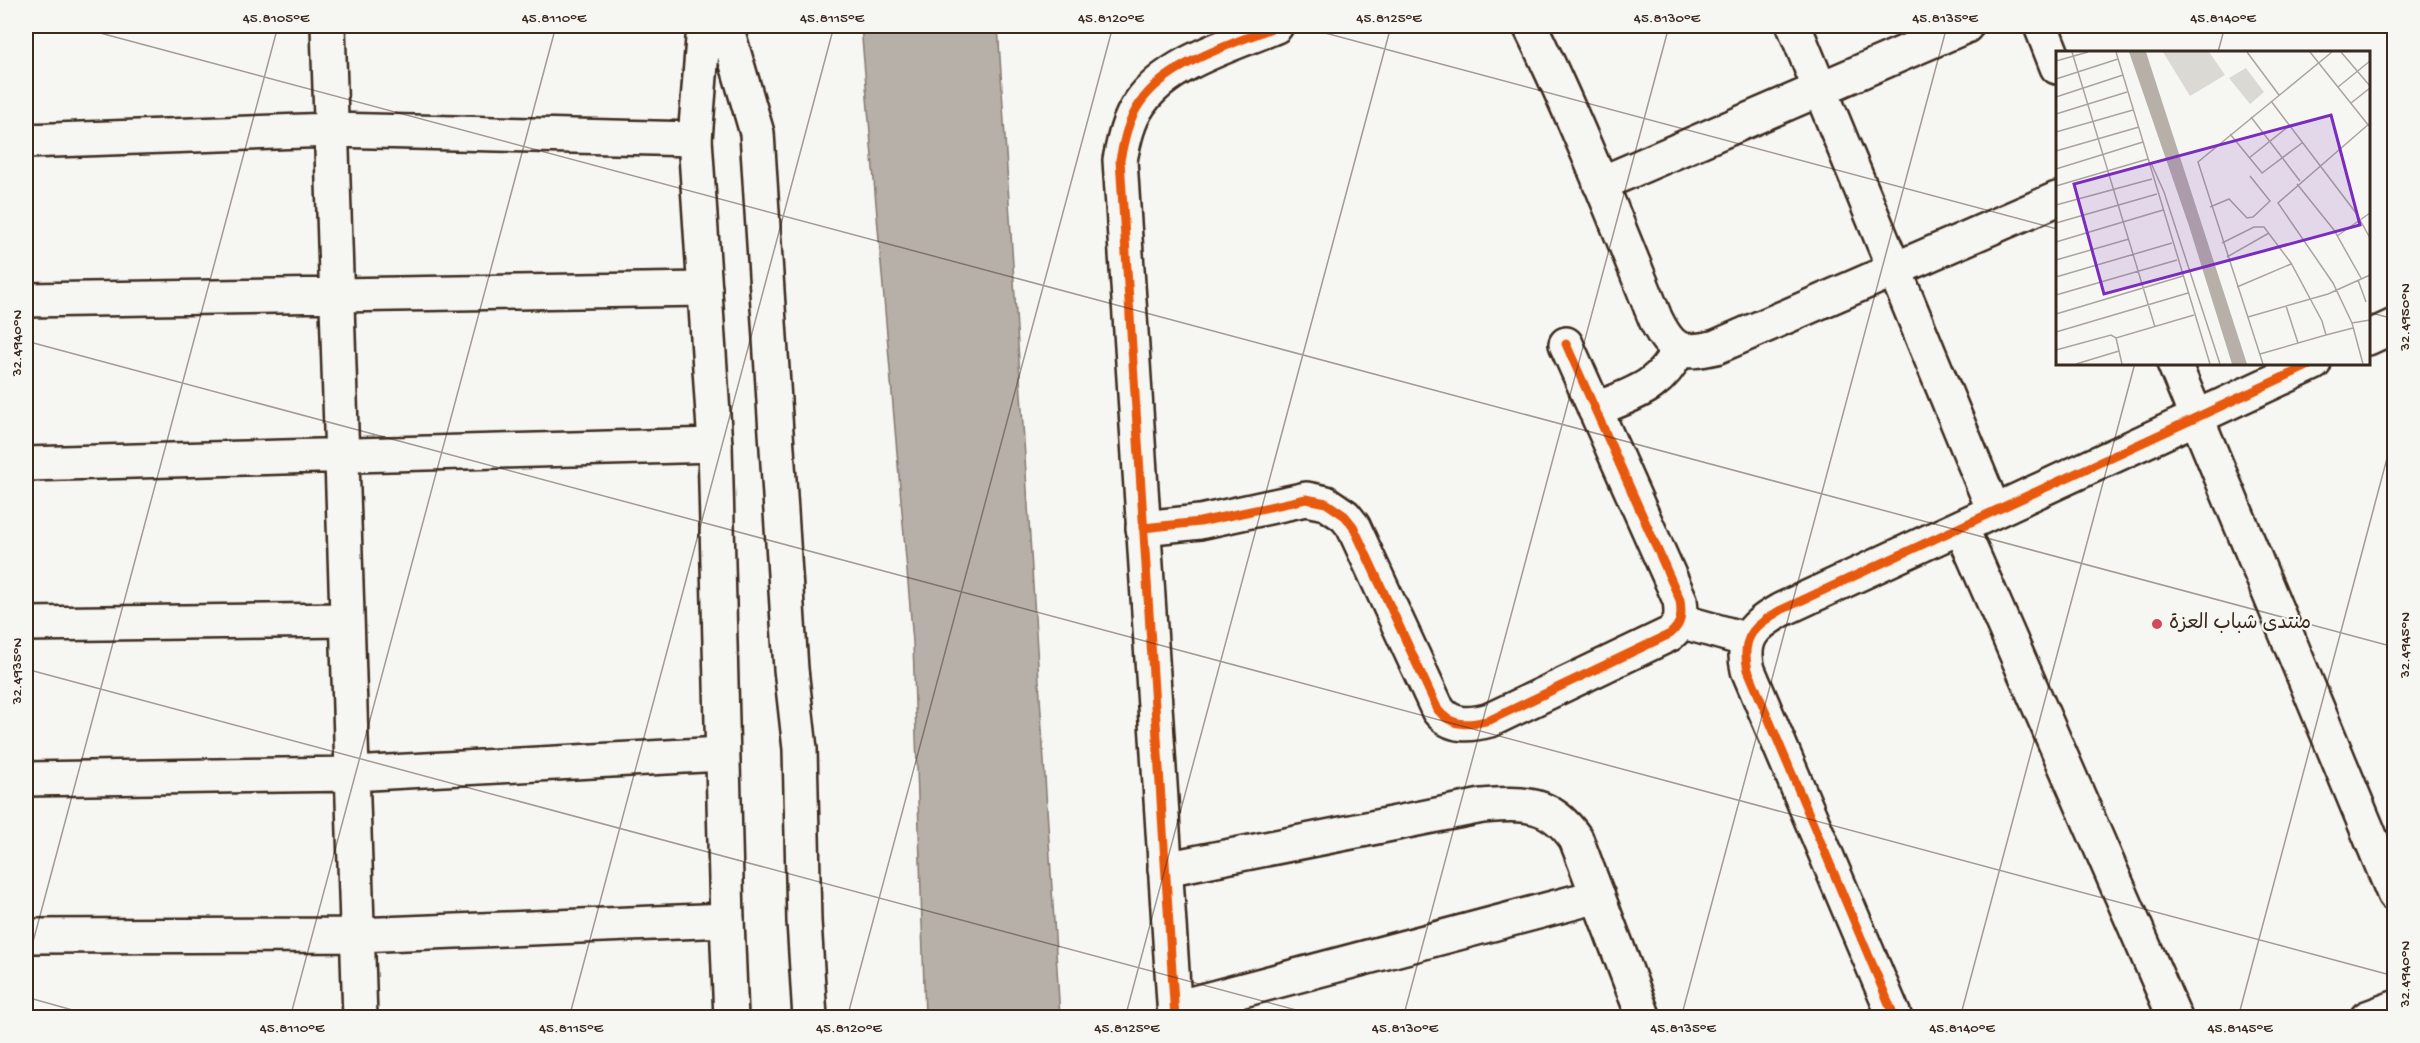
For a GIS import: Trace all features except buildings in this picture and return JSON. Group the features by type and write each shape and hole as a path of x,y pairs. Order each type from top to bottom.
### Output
{"street":[{"path":"328,26 360,1017"},
{"path":"704,26 695,139 715,445 731,1017"},
{"path":"726,26 757,133 791,669 800,749 804,921 810,1017"},
{"path":"1276,26 1193,60 1162,80 1140,103 1125,134 1120,160 1175,1013 1598,896"},
{"path":"1530,26 1600,184 1656,320 1666,339 1679,349 1686,351 1716,347 2056,199"},
{"path":"1794,26 1994,511"},
{"path":"1600,184 1966,26"},
{"path":"2041,26 2056,64"},
{"path":"26,141 331,130 695,139"},
{"path":"26,300 705,289"},
{"path":"2369,337 2394,326"},
{"path":"1143,528 1200,522 1306,499 1326,503 1336,509 1353,526 1438,710 1444,717 1459,723 1490,720 1670,634 1680,621 1680,600 1566,344"},
{"path":"1595,410 1654,383 1671,364 1679,349"},
{"path":"2174,364 2394,894"},
{"path":"1895,1017 1748,670 1745,658 1751,631 1781,610 2312,364"},
{"path":"26,464 715,445"},
{"path":"1961,527 2175,1017"},
{"path":"26,624 347,620"},
{"path":"1680,621 1748,640"},
{"path":"26,779 352,774 722,754"},
{"path":"1165,869 1482,806 1516,804 1538,808 1557,816 1567,825 1576,839 1644,1017"},
{"path":"26,936 357,934 727,920"},
{"path":"2367,1017 2394,1008"}],"shaded area":[{"path":"861,26 998,26 1060,1017 925,1017 913,642"}],"cycle path":[{"path":"1175,1018 1120,160 1132,116 1152,89 1167,76 1202,56 1276,26"},
{"path":"1143,528 1200,522 1306,499 1326,503 1345,516 1353,526 1438,710 1449,720 1462,724 1490,720 1670,634 1677,627 1680,619 1680,600 1566,344"},
{"path":"1895,1018 1748,670 1746,649 1752,633 1764,621 1781,610 2312,364"}],"place":[{"name":"منتدى شباب العزة","path":"2157,624"}]}
